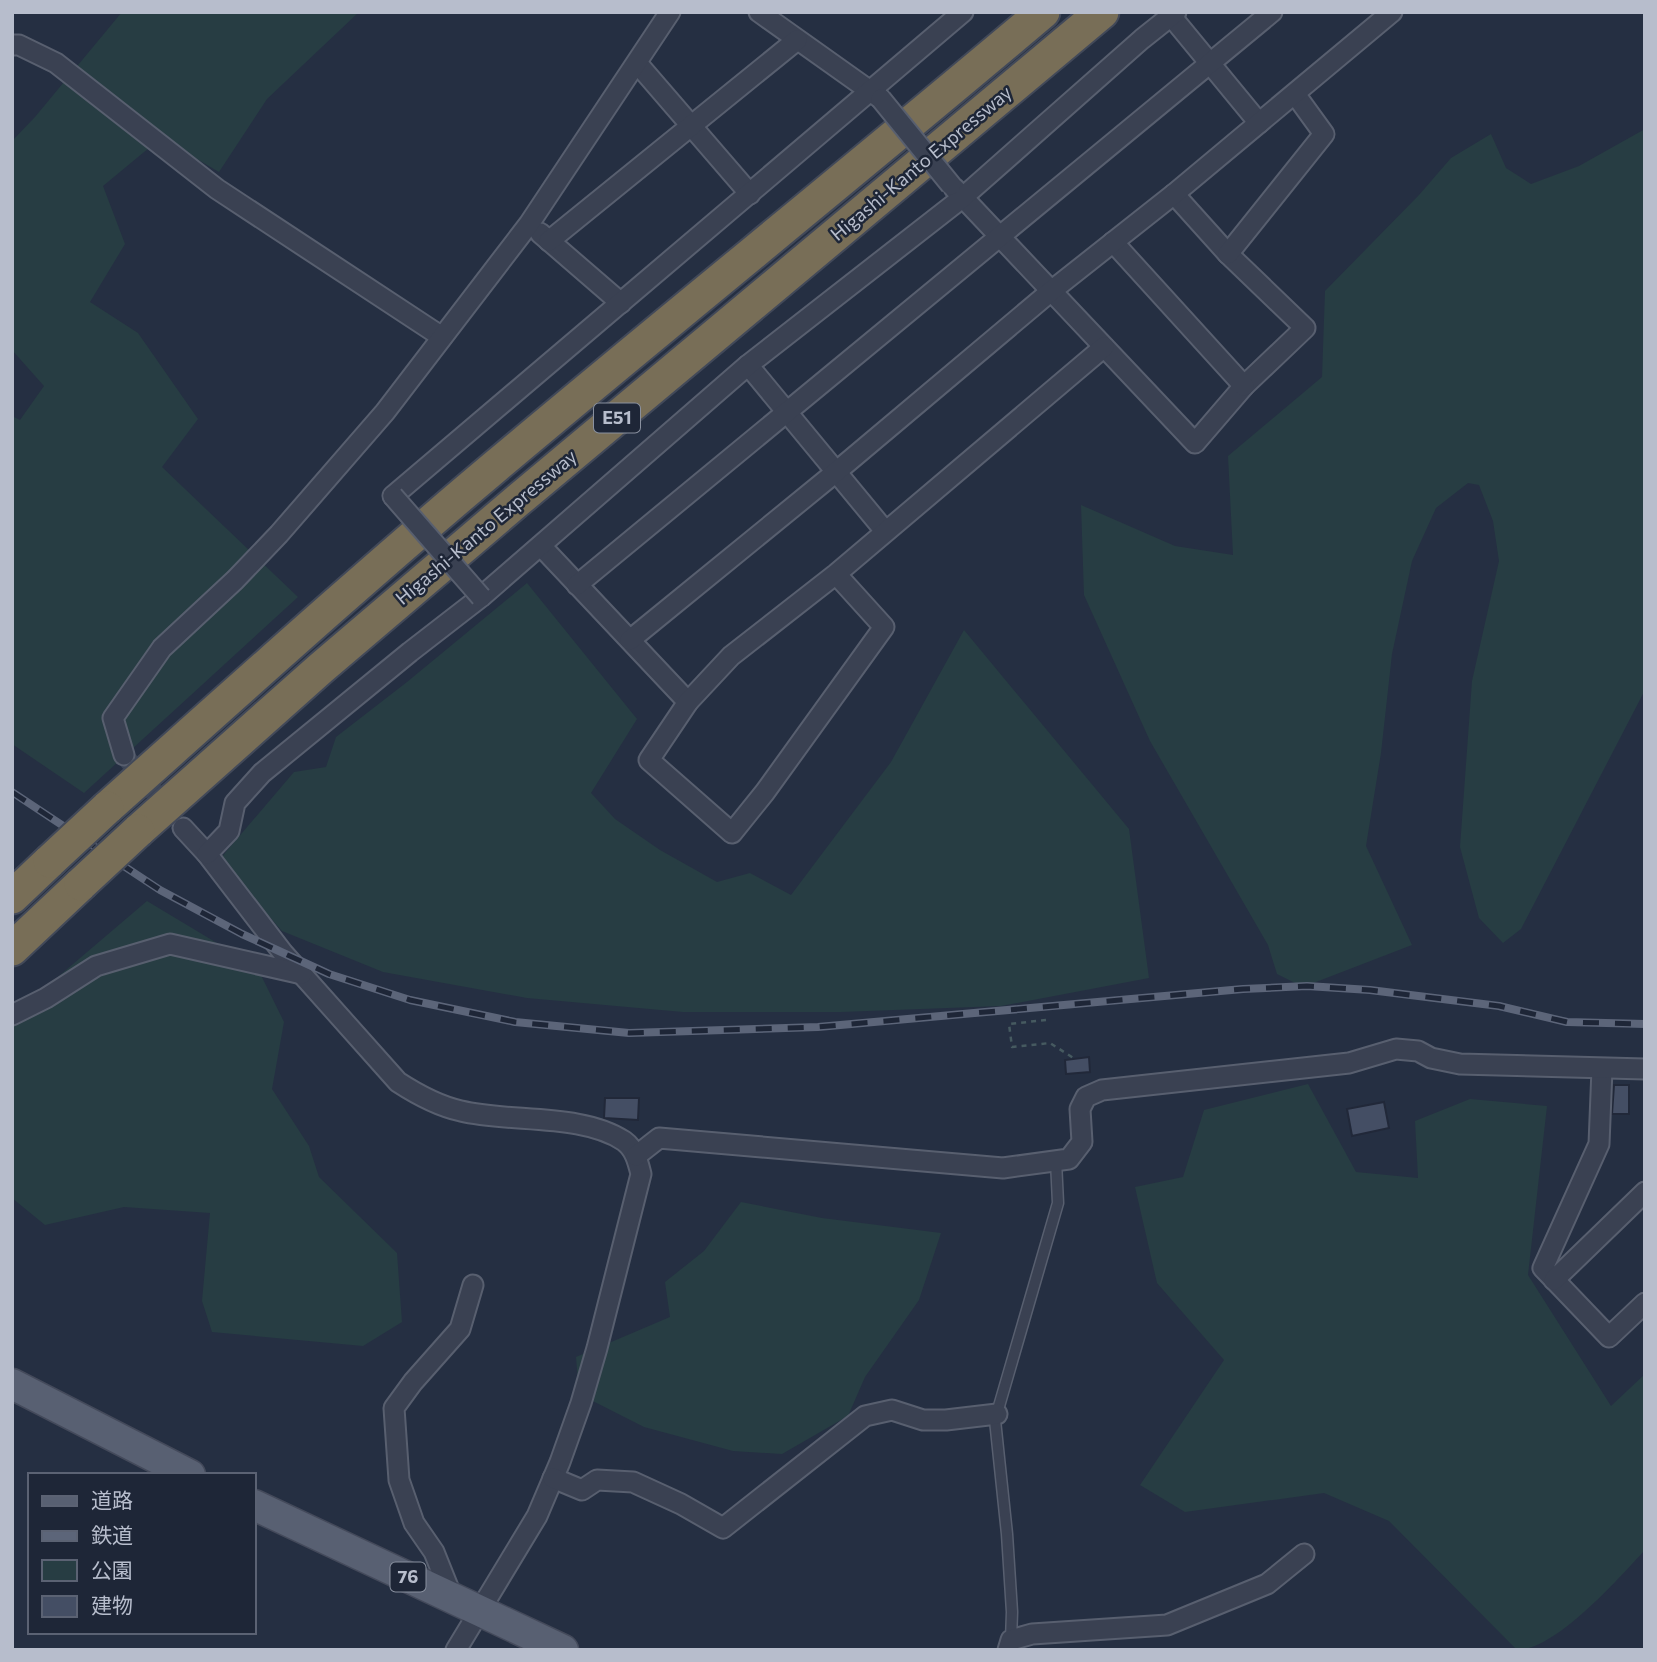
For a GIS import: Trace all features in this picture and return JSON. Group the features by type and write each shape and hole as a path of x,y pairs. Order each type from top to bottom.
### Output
{"highway":[{"name":"Higashi-Kanto Expressway","path":"12,897 107,808 436,517 1043,12"},
{"name":"Higashi-Kanto Expressway","path":"12,948 321,668 1102,12"}],"main road":[{"path":"12,1384 186,1473"},
{"name":"76","path":"256,1506 563,1650"}],"street":[{"path":"124,755 113,718 162,648 235,580 279,534 386,412 528,224 670,12"},
{"path":"759,12 876,95 998,237 1195,443 1244,386 1305,328 1228,254 1174,194"},
{"path":"481,597 393,496 750,194 876,95 963,12"},
{"path":"577,584 1272,12"},
{"path":"630,640 1392,12"},
{"path":"208,854 229,831 235,803 262,773 481,597 748,365 1173,14 1259,123"},
{"path":"549,241 797,40"},
{"path":"12,45 19,45 56,64 217,190 442,337"},
{"path":"637,63 750,194"},
{"path":"1228,254 1324,134 1295,94"},
{"path":"528,224 621,303"},
{"path":"1113,242 1244,386"},
{"path":"836,575 884,627 765,792 732,833 649,760 688,702 731,656 836,575 1104,347"},
{"path":"748,365 885,531"},
{"path":"541,546 688,702"},
{"path":"183,828 208,854 302,974 398,1082 422,1098 462,1112 594,1127 626,1142 636,1156 641,1174 581,1403 537,1516 456,1650"},
{"path":"12,1015 46,998 96,966 170,944 302,974"},
{"path":"636,1156 659,1138 1003,1168 1069,1159 1082,1142 1080,1109 1086,1097 1102,1090 1349,1063 1396,1049 1418,1051 1431,1058 1461,1064 1645,1069"},
{"path":"1602,1069 1598,1144 1543,1268 1609,1337 1645,1303"},
{"path":"1554,1280 1645,1192"},
{"path":"452,1597 434,1552 414,1523 399,1480 394,1408 460,1329 473,1285"},
{"path":"553,1478 582,1490 597,1480 633,1482 681,1504 723,1528 865,1416 892,1410 923,1420 997,1414"},
{"path":"1009,1645 1032,1634 1167,1625 1267,1584 1304,1555"}],"lane":[{"path":"1009,1645 1012,1612 995,1420 1058,1203 1056,1161"}],"path":[{"path":"1046,1020 1010,1024 1012,1047 1050,1043 1075,1059"}],"green space":[{"path":"122,12 359,12 267,99 219,172 161,138 103,186 125,244 90,302 138,333 198,419 162,467 298,597 84,793 12,744 12,416 20,420 44,386 12,350 12,141"},
{"path":"1645,129 1645,690 1521,929 1503,943 1479,918 1460,847 1472,681 1499,561 1493,521 1479,485 1468,483 1436,508 1412,561 1392,654 1381,753 1366,846 1412,945 1303,987 1277,974 1268,945 1150,741 1084,595 1081,505 1175,546 1233,555 1228,456 1322,377 1325,291 1419,195 1451,158 1491,134 1506,168 1531,184 1579,166"},
{"path":"527,583 637,719 591,793 615,819 660,850 717,882 750,873 791,895 891,762 964,630 1129,829 1149,978 1001,1006 841,1012 683,1012 527,998 383,972 282,931 219,860 294,772 326,767 336,737"},
{"path":"147,901 257,967 284,1022 272,1089 309,1146 319,1177 397,1253 402,1322 363,1346 212,1332 202,1301 210,1213 124,1207 45,1225 12,1198 12,1016"},
{"path":"1308,1084 1356,1172 1418,1178 1415,1121 1470,1099 1547,1106 1528,1275 1611,1406 1645,1374 1645,1550 1568,1626 1533,1647 1517,1650 1389,1521 1324,1493 1185,1512 1140,1485 1224,1360 1157,1283 1135,1187 1183,1177 1204,1110"},
{"path":"741,1202 822,1218 941,1233 919,1300 865,1377 848,1416 782,1454 733,1451 644,1427 579,1394 576,1357 670,1317 665,1282 704,1251"}],"building":[{"path":"1089,1057 1090,1072 1066,1074 1065,1060"},
{"path":"1614,1085 1629,1085 1629,1114 1612,1114"},
{"path":"605,1098 639,1098 638,1120 604,1118"},
{"path":"1384,1102 1389,1128 1352,1136 1347,1109"}],"tunnel":[{"path":"124,755 183,828"}],"railway":[{"path":"12,792 160,890 242,934 329,974 410,1000 515,1022 629,1033 818,1027 1243,989 1307,986 1370,990 1499,1006 1567,1022 1645,1024"}]}
